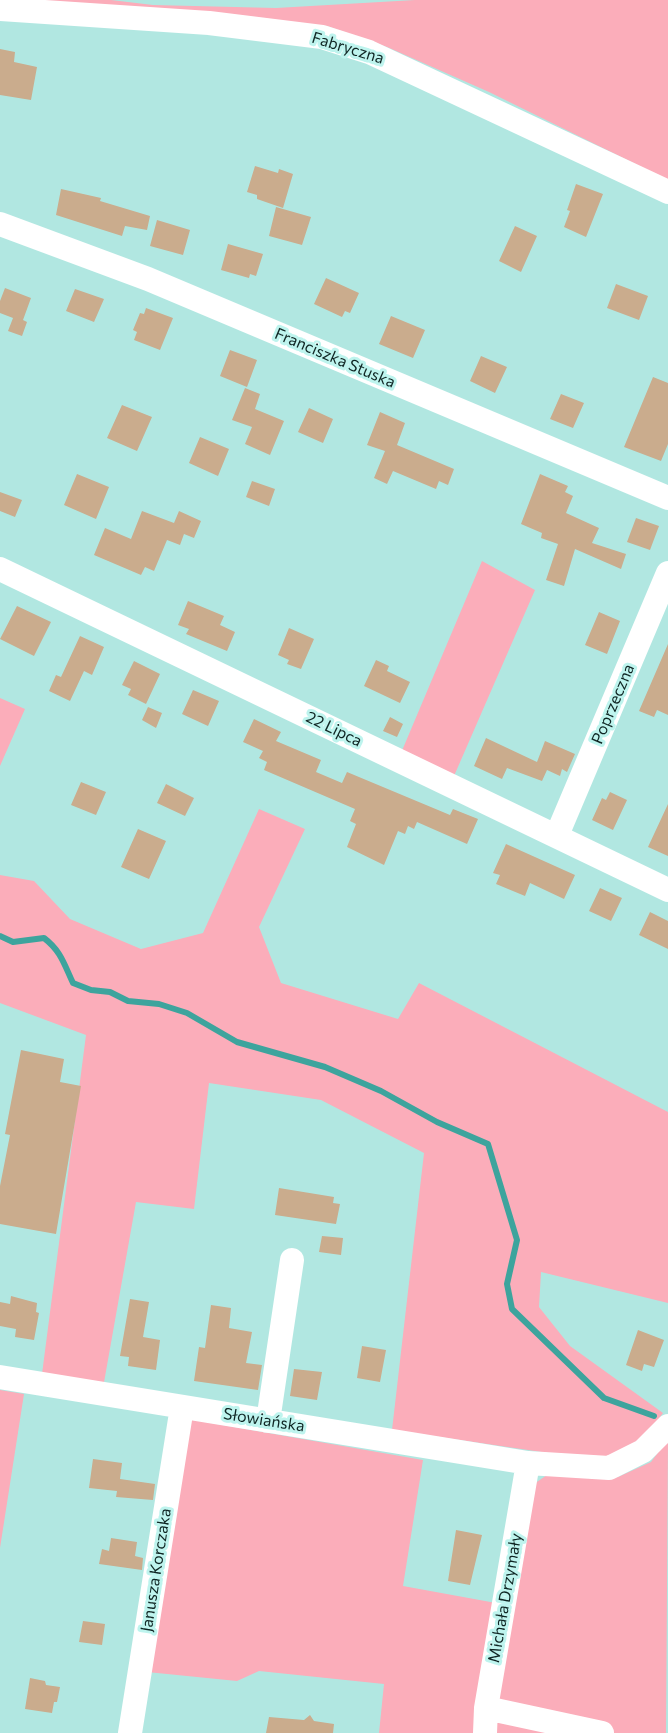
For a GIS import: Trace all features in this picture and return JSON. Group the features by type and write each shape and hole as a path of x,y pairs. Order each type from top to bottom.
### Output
{"street":[{"name":"Fabryczna","path":"0,9 209,23 322,37 369,52 668,192"},
{"name":"Franciszka Stuska","path":"0,224 148,279 668,498"},
{"name":"22 Lipca","path":"0,569 668,890"},
{"name":"Poprzeczna","path":"557,835 668,573"},
{"path":"268,1421 292,1260"},
{"name":"Słowiańska","path":"0,1377 528,1462 609,1468 643,1451 668,1426"},
{"name":"Janusza Korczaka","path":"130,1733 182,1407"},
{"name":"Michała Drzymały","path":"485,1733 486,1708 528,1462"},
{"path":"486,1708 602,1733"}],"shaded area":[{"path":"0,0 111,0 153,5 276,8 415,0 668,0 668,180 489,92 387,47 327,26"},
{"path":"482,561 535,590 454,776 401,753"},
{"path":"0,698 25,709 0,766"},
{"path":"259,809 305,829 259,927 281,983 398,1019 419,983 668,1112 668,1303 541,1272 539,1307 570,1346 663,1413 644,1439 610,1457 562,1455 392,1430 424,1153 321,1100 209,1083 194,1209 136,1202 103,1388 42,1374 86,1035 0,1003 0,875 34,881 70,919 141,949 203,933"},
{"path":"0,1390 24,1394 0,1548"},
{"path":"188,1419 423,1460 403,1586 496,1603 477,1733 379,1733 384,1684 259,1671 237,1681 147,1672"},
{"path":"668,1439 666,1733 489,1733 531,1486 547,1475 618,1477 651,1462"}],"building":[{"path":"0,49 15,52 14,62 37,67 31,100 0,95"},
{"path":"255,166 278,173 279,169 293,174 283,208 257,199 257,195 247,192"},
{"path":"576,184 603,194 586,237 564,227"},
{"path":"61,189 101,198 100,201 150,216 147,230 125,226 122,236 56,215"},
{"path":"276,207 311,217 302,245 269,236"},
{"path":"157,220 190,230 183,255 150,246"},
{"path":"515,226 537,236 521,272 499,261"},
{"path":"228,244 263,254 256,276 250,274 249,278 221,270"},
{"path":"326,278 359,293 350,313 345,311 342,317 314,304"},
{"path":"616,284 648,296 639,320 607,308"},
{"path":"5,288 31,298 23,320 27,322 22,336 8,331 13,318 0,313 0,301"},
{"path":"75,289 104,299 94,322 66,311"},
{"path":"146,308 173,318 160,350 134,340 137,332 133,330 140,313 144,314"},
{"path":"391,316 425,330 413,358 379,344"},
{"path":"230,350 257,360 247,387 220,376"},
{"path":"481,356 507,367 495,393 470,381"},
{"path":"653,377 668,383 668,444 661,461 624,447"},
{"path":"245,388 260,394 255,409 284,421 270,455 245,444 252,427 232,420"},
{"path":"561,394 584,403 573,428 550,419"},
{"path":"122,405 152,417 137,451 107,438"},
{"path":"309,408 333,419 323,443 298,432"},
{"path":"380,412 405,423 397,445 454,469 448,485 439,481 436,489 393,471 387,484 374,478 385,451 367,445"},
{"path":"200,437 229,449 218,476 189,463"},
{"path":"77,474 109,487 96,519 64,505"},
{"path":"540,474 568,486 565,492 573,496 566,513 599,528 592,543 626,554 621,569 575,549 564,586 546,580 558,544 541,538 542,533 521,524"},
{"path":"252,481 275,489 269,506 246,497"},
{"path":"0,492 22,500 15,517 0,511"},
{"path":"142,511 174,523 179,511 201,521 194,538 184,534 180,545 167,540 154,571 145,567 141,575 94,555 105,528 131,539"},
{"path":"636,518 659,526 650,550 627,542"},
{"path":"188,601 224,616 220,625 235,632 227,651 186,634 189,629 178,625"},
{"path":"17,606 51,622 34,656 0,639"},
{"path":"599,612 620,621 607,654 585,645"},
{"path":"289,628 314,639 301,669 287,664 289,660 278,655"},
{"path":"80,636 104,647 92,675 84,671 70,701 49,691 56,675 61,677"},
{"path":"668,644 668,715 657,710 654,717 639,711"},
{"path":"376,660 389,666 387,671 410,682 400,703 364,686"},
{"path":"134,661 160,674 146,704 128,695 131,689 122,685"},
{"path":"193,690 219,701 208,726 182,714"},
{"path":"148,707 162,713 156,728 142,720"},
{"path":"390,717 403,724 397,737 383,731"},
{"path":"254,719 281,732 276,741 321,760 316,772 342,783 347,772 450,815 453,809 478,819 467,844 417,822 414,829 408,826 405,834 398,831 384,865 347,847 356,824 350,821 355,809 264,770 267,762 259,758 263,751 243,742"},
{"path":"486,738 537,762 545,741 575,754 567,772 562,769 560,776 547,770 542,781 507,768 502,779 474,766"},
{"path":"81,782 106,792 96,815 71,805"},
{"path":"166,784 194,798 185,816 157,803"},
{"path":"610,792 627,800 613,830 592,820 602,798 606,800"},
{"path":"668,804 668,856 648,847"},
{"path":"138,829 166,841 149,879 121,867"},
{"path":"506,844 575,875 564,899 530,883 525,896 496,884 500,875 493,873"},
{"path":"600,888 622,898 611,921 589,911"},
{"path":"650,912 668,921 668,949 639,935"},
{"path":"21,1050 64,1059 60,1082 81,1086 56,1234 0,1224 0,1186 10,1135 5,1134"},
{"path":"279,1188 334,1197 333,1203 340,1204 336,1224 275,1215"},
{"path":"322,1236 343,1238 341,1255 319,1252"},
{"path":"11,1296 37,1303 36,1312 39,1313 34,1340 15,1337 16,1329 0,1326 0,1302 10,1304"},
{"path":"130,1299 149,1302 143,1337 160,1340 156,1370 128,1366 129,1357 120,1356"},
{"path":"211,1305 231,1308 229,1328 252,1332 246,1363 262,1365 258,1390 194,1381 199,1347 205,1348"},
{"path":"638,1330 664,1340 654,1367 644,1364 642,1371 626,1365"},
{"path":"362,1346 386,1350 380,1382 357,1378"},
{"path":"294,1369 322,1372 317,1400 290,1396"},
{"path":"93,1459 122,1463 120,1479 155,1484 153,1500 116,1497 117,1491 89,1488"},
{"path":"456,1530 482,1535 470,1585 448,1581"},
{"path":"111,1538 137,1542 135,1556 143,1558 142,1570 99,1564 102,1549 109,1551"},
{"path":"83,1621 105,1624 102,1645 79,1642"},
{"path":"30,1678 45,1681 46,1685 60,1687 52,1713 25,1709"},
{"path":"310,1715 314,1721 334,1724 333,1733 266,1733 269,1717 304,1720"}],"waterway":[{"path":"0,936 13,942 44,938 58,953 73,983 91,990 110,992 128,1001 159,1004 187,1013 237,1042 325,1067 381,1091 437,1122 488,1144 517,1240 507,1284 512,1309 604,1398 654,1416"}]}
